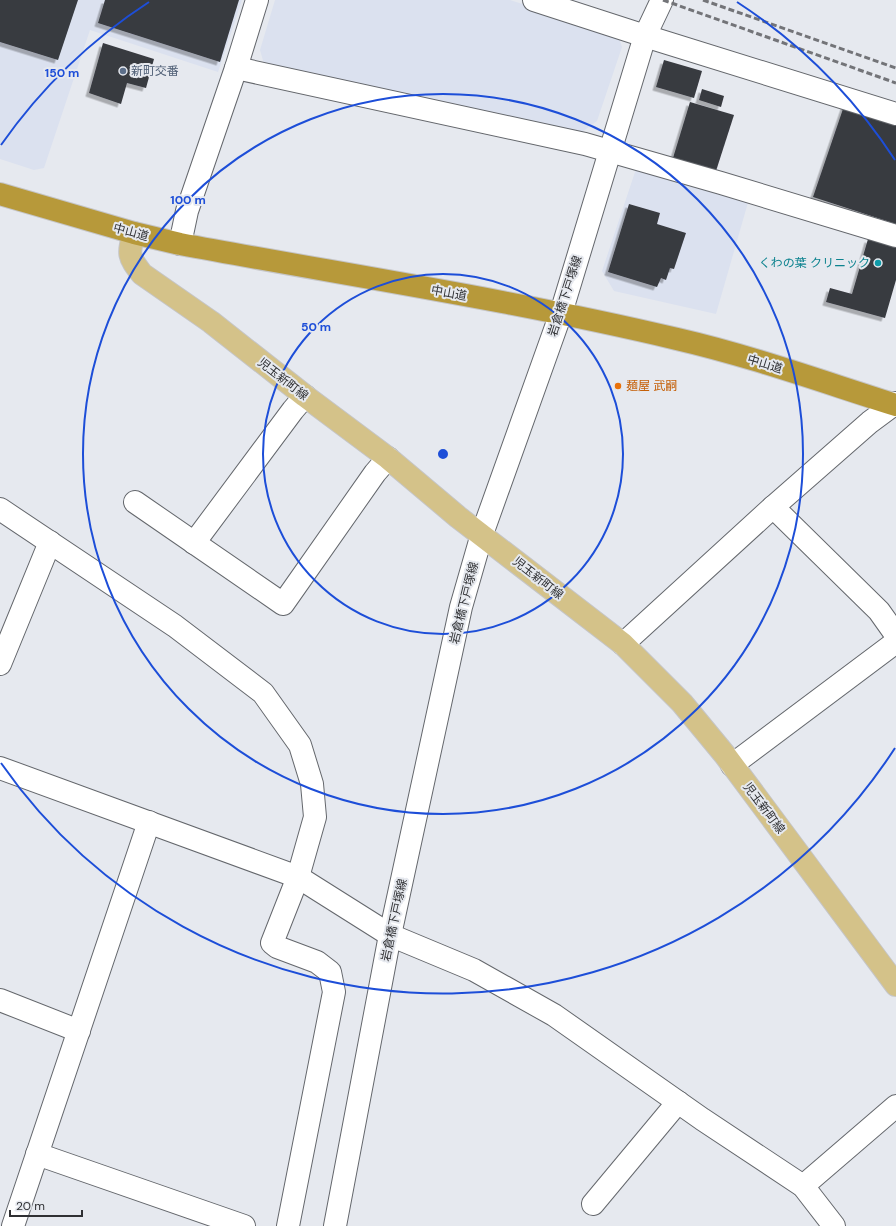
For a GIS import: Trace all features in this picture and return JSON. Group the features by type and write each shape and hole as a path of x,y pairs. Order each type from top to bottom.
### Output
{"highway":[{"name":"中山道","path":"0,194 134,233 180,244 561,313 679,339 737,355 895,404"}],"main road":[{"name":"児玉新町線","path":"134,233 129,251 134,264 142,274 211,322 305,396 388,458 458,516 623,644 682,703 732,765 896,985"}],"street":[{"path":"180,244 187,211 236,68 257,0"},
{"path":"534,0 896,114"},
{"name":"岩倉橋下戸塚線","path":"335,1226 390,935 461,606 482,534 561,313 646,36 662,0"},
{"path":"236,68 610,150 896,236"},
{"path":"194,543 292,410 305,396"},
{"path":"623,644 773,507 870,422 895,404"},
{"path":"135,502 283,604 375,473 388,458"},
{"path":"773,507 888,608 896,635"},
{"path":"0,509 175,626 263,694 300,745 312,784 315,818 298,877 272,943 277,947 317,962 330,972 334,992 288,1226"},
{"path":"0,664 50,542"},
{"path":"732,765 896,642"},
{"path":"0,768 298,877 390,935 474,970 554,1015 678,1102 803,1186 832,1225"},
{"path":"13,1226 149,822"},
{"path":"0,1000 79,1031"},
{"path":"593,1204 678,1102"},
{"path":"803,1186 896,1106"},
{"path":"37,1154 244,1226"}],"shaded area":[{"path":"0,0 242,0 218,72 90,30 44,168 34,170 0,159"},
{"path":"275,0 510,0 618,35 622,47 597,121 582,132 264,64 260,50"},
{"path":"637,166 749,199 716,314 614,291 602,271"}],"building":[{"path":"0,0 78,0 58,60 0,42"},
{"path":"105,0 239,0 220,62 98,23"},
{"name":"新町交番","path":"103,43 154,59 146,88 127,83 121,104 89,93"},
{"path":"664,60 702,71 694,98 656,87"},
{"path":"702,89 724,96 721,107 699,100"},
{"path":"690,102 734,115 716,171 673,158"},
{"path":"845,103 896,120 896,224 813,197"},
{"path":"629,204 660,213 657,224 686,233 674,269 670,268 666,280 661,278 657,287 608,272"},
{"name":"くわの葉 クリニック","path":"868,239 896,247 896,280 885,318 826,302 830,288 852,294"}],"railway":[{"path":"663,0 896,83"},
{"path":"703,0 896,68"}],"place":[{"name":"新町交番","path":"123,71"},
{"name":"くわの葉 クリニック","path":"878,263"},
{"name":"麺屋 武嗣","path":"618,386"}]}
